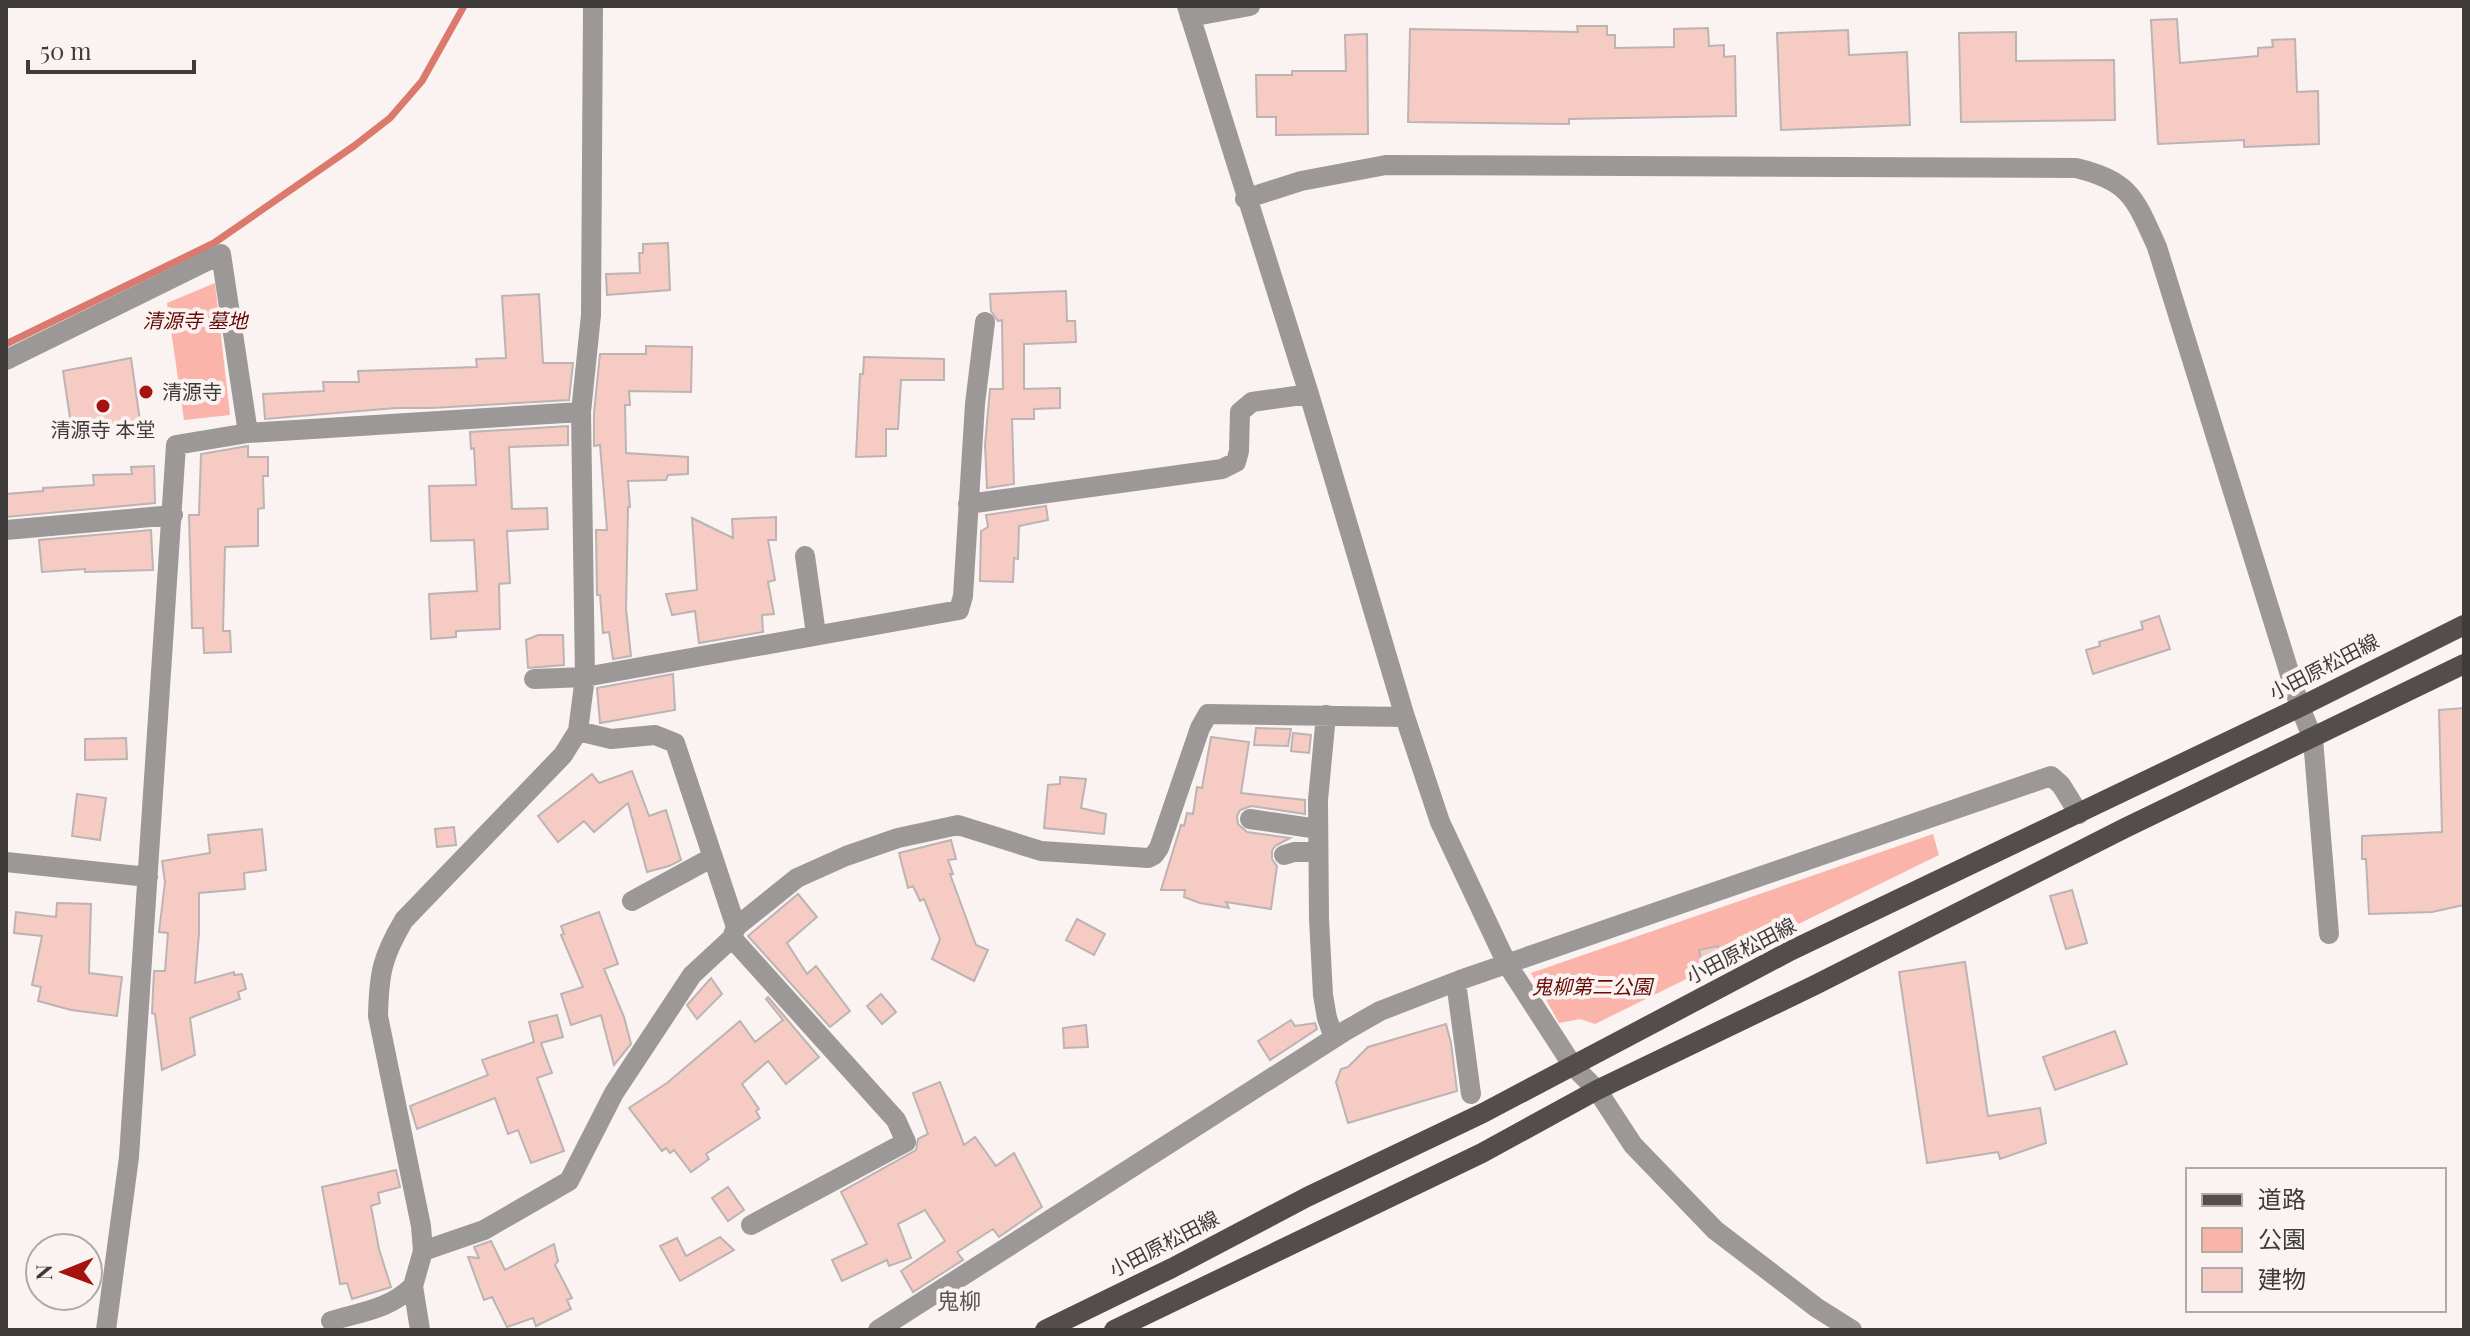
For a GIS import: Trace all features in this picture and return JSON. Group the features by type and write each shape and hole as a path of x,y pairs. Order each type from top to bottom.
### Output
{"main road":[{"name":"小田原松田線","path":"1045,1330 1307,1197 1483,1113 1790,951 2079,814 2464,625"},
{"path":"1114,1330 1482,1153 1597,1090 2464,664"}],"street":[{"path":"420,1330 413,1286 423,1251 421,1226 378,1016 379,984 387,949 404,920 563,755 578,731 585,677 581,412 591,315 593,6"},
{"path":"1250,6 1188,12 1440,822 1507,964 1573,1066 1597,1090 1633,1145 1715,1230 1817,1308 1852,1330"},
{"path":"1245,199 1301,181 1386,165 2076,168 2102,174 2118,183 2131,195 2157,247 2300,707 2313,739 2329,934"},
{"path":"6,360 221,254 248,433"},
{"path":"534,679 585,677 959,610 963,596 978,374 985,322"},
{"path":"968,504 1222,469 1236,462 1240,412 1252,402 1309,394"},
{"path":"106,1330 129,1157 176,445 248,433 581,412"},
{"path":"6,530 173,515"},
{"path":"805,556 816,634"},
{"path":"423,1251 484,1230 569,1181 614,1093 692,975 734,932 797,878 846,856 898,838 958,825 1041,851 1148,858 1159,848 1200,728 1208,714 1405,717"},
{"path":"1326,715 1318,852 1323,995 1334,1038"},
{"path":"578,731 611,739 655,735 675,743 734,932 896,1120 906,1142 751,1225"},
{"path":"878,1330 1380,1011 2051,776 2061,785 2079,814"},
{"path":"1250,819 1318,829"},
{"path":"1284,855 1318,852"},
{"path":"632,901 713,857"},
{"path":"6,862 148,877"},
{"path":"1456,982 1471,1094"},
{"path":"331,1321 385,1307 413,1286"}],"green space":[{"name":"清源寺 墓地","path":"215,283 230,415 184,420 167,303"},
{"name":"鬼柳第二公園","path":"1933,834 1939,855 1595,1024 1580,1019 1559,1023 1531,973"}],"building":[{"path":"2177,19 2180,63 2258,56 2258,48 2273,47 2272,40 2295,39 2297,92 2318,91 2319,144 2244,147 2244,140 2158,144 2151,20"},
{"path":"1577,26 1607,26 1607,35 1615,35 1615,48 1674,47 1674,29 1708,28 1709,46 1724,45 1724,57 1735,56 1736,116 1569,119 1569,124 1408,122 1410,29 1578,32"},
{"path":"1848,30 1849,55 1907,52 1910,125 1781,130 1777,33"},
{"path":"2016,32 2016,61 2114,60 2115,120 1961,122 1959,33"},
{"path":"1367,34 1368,134 1276,135 1276,117 1257,117 1256,75 1346,71 1345,35"},
{"path":"668,243 670,290 607,295 606,274 640,273 639,253 643,253 643,244"},
{"path":"1066,291 1067,321 1075,321 1076,342 1024,344 1024,389 1060,388 1060,408 1034,409 1034,419 1012,419 1014,484 987,488 985,445 990,389 1003,389 1002,320 998,321 991,311 990,294"},
{"path":"539,294 543,363 573,363 569,400 396,408 265,419 263,394 324,391 323,382 359,382 358,371 477,367 476,359 506,358 502,296"},
{"path":"646,346 692,347 691,392 629,391 630,405 625,405 626,453 688,457 688,474 668,475 666,480 628,481 630,507 626,609 631,656 613,659 609,632 603,633 600,595 597,595 596,530 607,530 600,445 594,446 600,354 646,354"},
{"path":"864,357 944,359 944,380 901,380 898,429 886,429 886,456 856,457 860,374 863,374"},
{"name":"清源寺 本堂","path":"131,358 140,421 72,431 63,371"},
{"path":"568,426 568,445 509,447 512,509 547,508 548,529 507,531 510,583 499,584 500,629 456,631 456,637 431,639 429,594 477,591 474,540 431,541 429,486 476,485 470,432"},
{"path":"248,446 248,457 268,457 268,476 263,476 264,508 258,509 258,546 225,547 223,631 230,631 231,652 204,653 203,628 192,628 189,515 199,515 201,454"},
{"path":"154,466 155,503 6,517 6,494 94,485 93,475 132,474 131,467"},
{"path":"1046,506 1048,520 1019,526 1018,559 1014,558 1013,582 980,581 981,531 988,527 986,515"},
{"path":"776,517 776,540 768,540 775,580 768,582 774,614 762,615 763,632 699,643 695,611 672,615 666,594 697,590 692,518 733,538 732,519"},
{"path":"151,530 153,570 42,572 39,540"},
{"path":"2159,616 2170,649 2093,674 2086,650 2100,646 2099,642 2143,629 2141,622"},
{"path":"538,635 563,635 564,665 528,668 526,640"},
{"path":"673,674 675,710 600,723 597,688"},
{"path":"2464,708 2464,905 2432,912 2369,914 2362,836 2442,832 2439,710"},
{"path":"1256,728 1291,729 1288,746 1254,745"},
{"path":"1293,733 1311,735 1309,753 1291,751"},
{"path":"1211,737 1249,742 1241,793 1305,800 1305,814 1251,806 1240,810 1237,816 1238,824 1247,832 1290,838 1272,851 1272,859 1277,866 1271,909 1226,902 1229,908 1200,903 1184,897 1185,890 1161,890 1181,825 1184,826 1187,813 1193,814 1197,787 1202,788"},
{"path":"126,738 127,759 85,760 85,739"},
{"path":"632,771 649,816 666,810 681,860 669,866 647,872 628,803 594,832 584,821 558,842 538,816 592,774 599,783"},
{"path":"1060,777 1086,779 1081,808 1106,814 1104,834 1044,828 1048,785 1060,784"},
{"path":"77,794 106,798 100,840 72,836"},
{"path":"454,827 456,845 437,847 435,829"},
{"path":"262,829 266,870 244,873 245,889 199,893 195,983 234,972 234,975 242,974 246,989 238,992 240,999 190,1018 195,1055 162,1070 155,1014 152,1013 154,971 165,971 168,933 159,932 165,882 162,861 210,853 208,835"},
{"path":"951,840 956,859 948,860 953,874 950,874 976,945 988,950 974,981 932,959 940,939 924,899 920,901 913,886 908,888 899,853"},
{"path":"2072,890 2087,943 2066,949 2050,896"},
{"path":"798,894 817,917 787,943 807,974 816,966 850,1011 830,1027 748,936"},
{"path":"57,903 91,904 89,973 122,977 117,1016 71,1010 38,1001 41,987 32,985 42,936 14,933 16,912 56,917"},
{"path":"599,912 618,964 604,969 624,1017 631,1044 614,1065 601,1015 571,1025 561,994 583,987 561,935 564,934 561,926"},
{"path":"1077,919 1105,934 1094,955 1066,940"},
{"path":"1718,946 1722,966 1703,970 1699,950"},
{"path":"1965,962 1988,1116 2040,1108 2046,1143 2000,1159 1998,1152 1927,1163 1899,972"},
{"path":"711,978 722,994 697,1019 687,1005"},
{"path":"881,994 896,1012 882,1024 867,1006"},
{"path":"768,997 819,1057 786,1084 768,1061 742,1084 759,1109 756,1111 760,1118 706,1154 709,1159 691,1172 674,1150 670,1153 666,1148 662,1151 629,1108 667,1083 740,1021 755,1042 783,1020 766,999"},
{"path":"557,1015 563,1037 541,1043 552,1073 537,1078 564,1151 531,1163 518,1130 508,1134 495,1098 417,1129 410,1106 488,1075 482,1060 534,1042 529,1022"},
{"path":"1291,1020 1295,1026 1315,1023 1317,1029 1270,1060 1258,1041"},
{"path":"1446,1024 1457,1091 1348,1123 1336,1082 1341,1069 1348,1067 1368,1047"},
{"path":"1086,1025 1088,1047 1064,1048 1063,1028"},
{"path":"2115,1031 2127,1064 2055,1090 2043,1057"},
{"path":"940,1082 964,1145 975,1137 996,1166 1014,1153 1042,1207 999,1237 993,1229 957,1252 963,1260 913,1292 901,1271 945,1241 925,1210 898,1224 911,1258 889,1266 887,1260 842,1281 832,1260 867,1244 841,1192 916,1150 918,1139 928,1134 913,1093"},
{"path":"396,1170 400,1187 378,1193 380,1203 371,1206 379,1249 391,1287 352,1299 347,1283 340,1284 322,1187"},
{"path":"728,1187 744,1210 728,1221 712,1198"},
{"path":"720,1237 734,1250 680,1281 660,1246 677,1238 686,1256"},
{"path":"491,1241 505,1270 554,1244 558,1261 555,1265 572,1298 567,1300 571,1309 536,1326 533,1318 507,1327 492,1297 484,1300 468,1257 479,1258 474,1247"}],"waterway":[{"path":"6,344 214,243 354,146 390,118 422,81 464,6"}],"place":[{"name":"清源寺","path":"146,392"},
{"name":"清源寺 本堂","path":"103,406"}],"district":[{"name":"鬼柳","path":"959,1301"}]}
